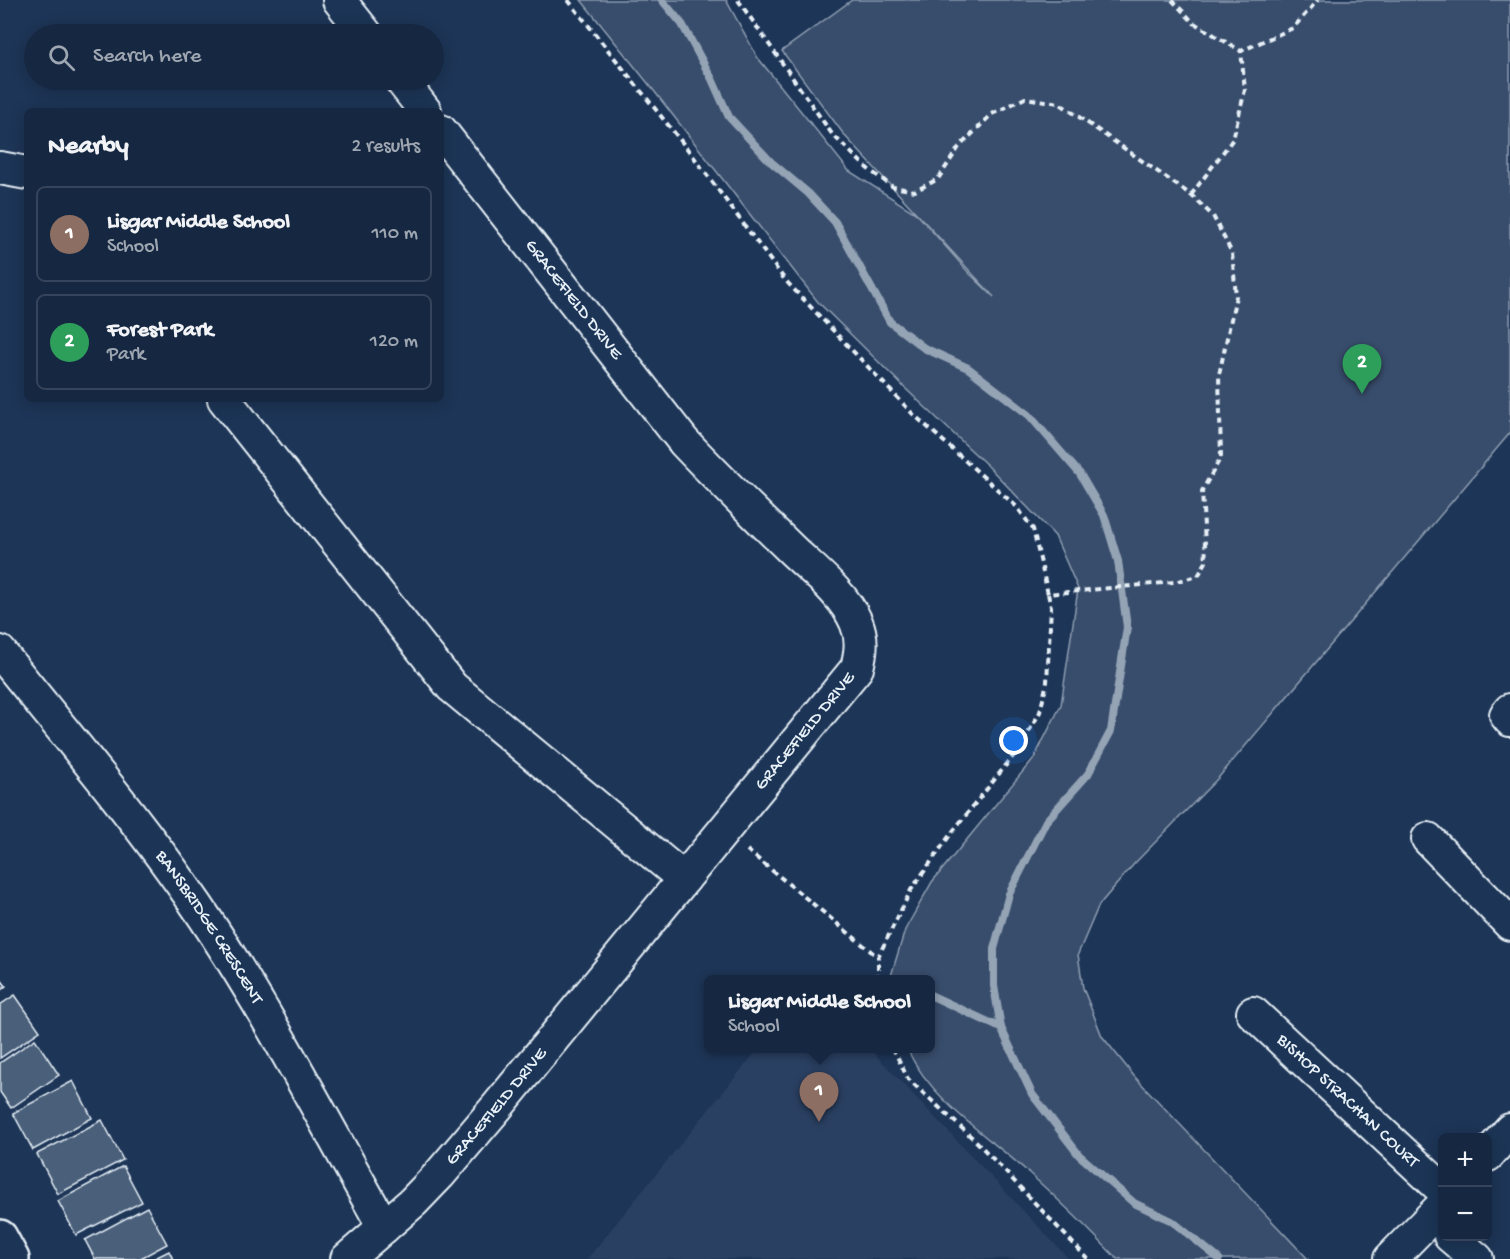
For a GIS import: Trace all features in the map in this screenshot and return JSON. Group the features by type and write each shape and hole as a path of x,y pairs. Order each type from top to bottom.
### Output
{"street":[{"path":"339,0 358,24"},
{"path":"409,90 423,108"},
{"name":"GRACEFIELD DRIVE","path":"346,1259 439,1175 857,668 861,651 860,634 847,606 684,442 444,135"},
{"path":"0,168 24,172"},
{"path":"226,402 452,687 684,879"},
{"name":"BANSBRIDGE CRESCENT","path":"0,652 126,811 197,906 266,1017 384,1227"},
{"path":"1510,710 1506,715 1510,720"},
{"path":"1428,839 1510,924"},
{"name":"BISHOP STRACHAN COURT","path":"1253,1012 1441,1187"},
{"path":"1492,1150 1510,1130"},
{"path":"1390,1259 1438,1225"},
{"path":"0,1237 12,1259"},
{"path":"1459,1241 1477,1259"}],"path":[{"path":"568,0 693,156 785,280 913,414 1017,507 1033,529 1051,607 1047,682 1040,712 1019,749 950,835 911,890 878,957 878,975"},
{"path":"738,0 832,134 868,169 893,188 915,191 938,179 959,147 992,114 1025,98 1059,103 1191,195 1213,216 1232,252 1236,296 1219,375 1221,457 1202,491 1206,562 1198,576 1174,582 1048,594"},
{"path":"1172,0 1194,23 1241,51"},
{"path":"1241,51 1293,28 1318,0"},
{"path":"1191,195 1233,139 1245,90 1241,51"},
{"path":"747,850 878,957"},
{"path":"895,1053 908,1079 977,1142 1088,1259"}],"shaded area":[{"path":"581,0 726,0 758,58 849,171 917,214 969,273 994,297 845,136 782,51 852,0 1510,0 1510,433 1219,777 1134,864 1099,905 1078,954 1083,988 1102,1036 1134,1076 1308,1259 1117,1259 1040,1183 945,1101 918,1068 909,1053 935,1053 935,975 891,975 905,930 932,882 1034,758 1061,705 1078,589 1055,536 988,466 818,302"},
{"path":"755,1053 874,1053 1069,1259 587,1259"}],"building":[{"path":"0,978 6,986 0,991"},
{"path":"15,995 40,1031 0,1058 0,1005"},
{"path":"35,1039 59,1075 11,1108 0,1092 0,1063"},
{"path":"73,1081 92,1118 33,1150 13,1113"},
{"path":"102,1120 123,1160 58,1194 37,1154"},
{"path":"123,1166 142,1202 76,1235 58,1201"},
{"path":"147,1207 167,1244 139,1259 95,1259 85,1240"},
{"path":"169,1251 173,1259 153,1259"}],"waterway":[{"path":"662,0 682,24 712,79 729,117 771,162 808,193 835,222 890,322 924,348 968,368 1029,415 1080,474 1104,515 1118,561 1127,627 1111,731 1088,774 1046,821 1009,894 994,949 994,986 1001,1028 1032,1094 1079,1155 1134,1203 1172,1221 1219,1259"},
{"path":"935,997 1001,1028"}],"place":[{"name":"Forest Park","path":"1362,394"},
{"name":"Lisgar Middle School","path":"819,1122"}]}
